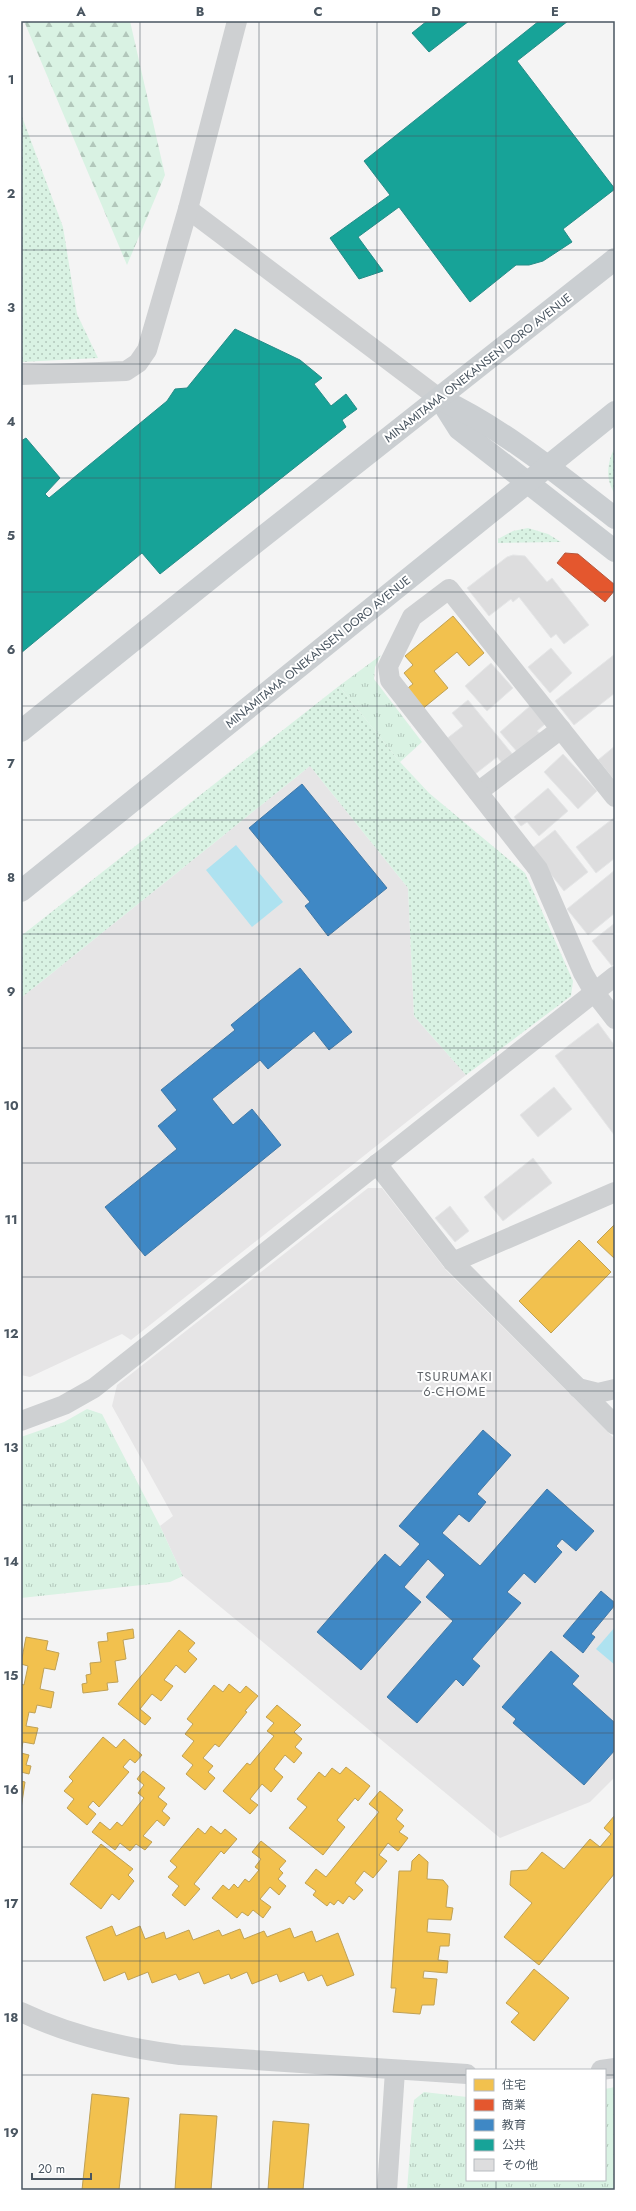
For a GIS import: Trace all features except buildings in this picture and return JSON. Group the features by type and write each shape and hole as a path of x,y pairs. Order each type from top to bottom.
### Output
{"main road":[{"name":"MINAMITAMA ONEKANSEN DORO AVENUE","path":"21,732 231,562 615,259"},
{"path":"440,398 470,413 547,466 615,518"},
{"path":"440,398 459,429 615,551"},
{"name":"MINAMITAMA ONEKANSEN DORO AVENUE","path":"21,891 615,412"}],"street":[{"path":"21,374 107,373 126,371 138,363 147,350 188,209 237,21"},
{"path":"188,209 440,398"},
{"path":"615,797 449,590 412,617 388,666 390,680 538,869 594,992 615,1020"},
{"path":"478,792 561,729"},
{"path":"21,1421 64,1405 94,1388 615,976"},
{"path":"377,1164 453,1262 615,1425"},
{"path":"453,1262 615,1192"},
{"path":"578,1388 598,1393 615,1389"},
{"path":"21,2012 64,2029 136,2049 180,2055 395,2071 466,2074"},
{"path":"387,2190 395,2071"}],"shaded area":[{"path":"310,766 408,888 414,1016 466,1075 131,1340 122,1334 30,1377 21,1375 21,998"},
{"path":"368,1188 382,1188 446,1270 615,1439 615,1777 590,1802 500,1838 183,1576 160,1526 173,1516 112,1406 117,1385"}],"green space":[{"path":"24,21 130,21 165,175 127,265"},
{"path":"21,114 63,227 77,314 98,358 21,362"},
{"path":"615,447 615,494 608,477 608,471 610,459"},
{"path":"528,528 548,534 561,542 498,543 498,539 513,531"},
{"path":"381,655 375,667 374,679 422,742 400,762 339,686"},
{"path":"339,686 400,762 429,793 525,873 573,981 571,996 466,1075 414,1016 408,888 310,766 21,998 21,936"},
{"path":"87,1409 102,1414 160,1526 183,1576 170,1582 21,1598 21,1437 64,1422"},
{"path":"615,2087 615,2190 407,2190 414,2100 424,2092 466,2097 466,2181 606,2181 606,2089"}],"water":[{"path":"236,845 283,902 252,927 206,870"},
{"path":"615,1627 615,1665 596,1649"}],"district":[{"name":"TSURUMAKI 6-CHOME","path":"455,1384"}]}
